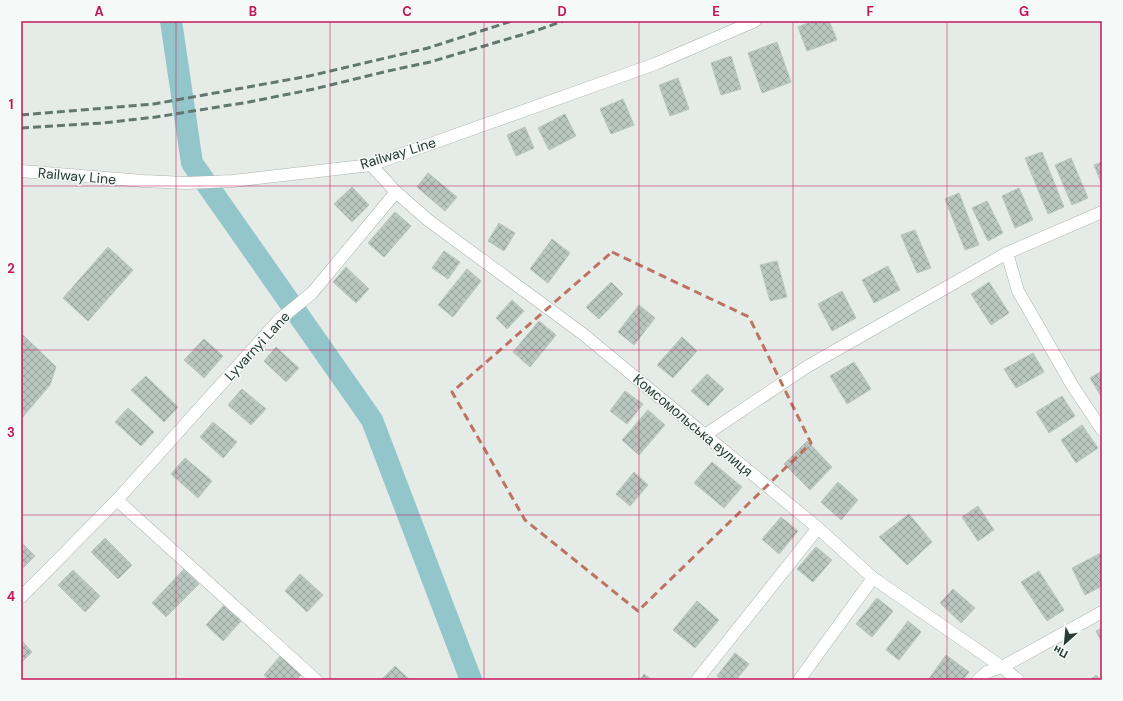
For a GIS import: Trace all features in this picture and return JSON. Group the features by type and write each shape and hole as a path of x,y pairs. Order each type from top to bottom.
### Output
{"street":[{"name":"Railway Line","path":"21,171 186,183 234,181 371,164 655,64 755,21"},
{"name":"Комсомольська вулиця","path":"371,164 396,192 428,220 583,334 818,528 873,578 1002,667 1018,680"},
{"name":"Lyvarnyi Lane","path":"21,597 117,500 279,320 312,293 396,192"},
{"path":"705,435 808,366 1007,253 1102,212"},
{"path":"1007,253 1018,291 1072,385 1102,430"},
{"path":"117,500 316,680"},
{"path":"697,680 818,528"},
{"path":"799,680 873,578"},
{"path":"978,680 987,672 1002,667 1102,612"}],"highlighted area":[{"path":"612,252 749,317 811,443 638,611 525,520 452,392"}],"building":[{"path":"813,21 829,21 837,40 807,51 798,27"},
{"path":"777,42 791,82 762,93 748,53"},
{"path":"731,56 741,89 721,95 711,63"},
{"path":"678,78 689,109 670,116 659,85"},
{"path":"623,99 634,125 611,134 600,109"},
{"path":"565,114 576,136 549,150 538,128"},
{"path":"525,127 534,148 516,156 507,135"},
{"path":"1042,152 1064,207 1048,214 1025,158"},
{"path":"1071,158 1088,198 1072,205 1055,165"},
{"path":"1102,162 1102,185 1094,165"},
{"path":"428,173 457,197 445,211 417,187"},
{"path":"352,187 369,205 352,222 334,204"},
{"path":"1019,188 1033,220 1015,228 1002,196"},
{"path":"959,193 979,245 965,250 945,199"},
{"path":"987,201 1003,233 988,241 972,208"},
{"path":"395,212 411,226 384,257 368,243"},
{"path":"499,223 515,233 504,251 488,241"},
{"path":"915,230 931,268 917,273 901,235"},
{"path":"552,239 570,253 548,283 530,269"},
{"path":"108,247 133,270 88,321 63,298"},
{"path":"444,251 460,262 448,279 432,268"},
{"path":"777,261 787,297 770,301 760,265"},
{"path":"888,266 900,290 874,303 862,280"},
{"path":"346,267 369,289 356,303 333,282"},
{"path":"467,269 481,281 453,317 438,305"},
{"path":"611,282 623,294 599,319 586,307"},
{"path":"989,282 1009,313 991,325 971,294"},
{"path":"842,291 856,318 832,331 818,304"},
{"path":"512,300 524,311 507,329 496,318"},
{"path":"639,305 655,318 634,345 618,332"},
{"path":"539,321 556,335 530,367 513,352"},
{"path":"21,333 56,367 50,385 21,419"},
{"path":"682,337 697,351 673,378 657,365"},
{"path":"204,339 223,356 204,378 184,360"},
{"path":"276,347 299,368 286,382 264,361"},
{"path":"1033,353 1044,372 1016,388 1004,369"},
{"path":"854,362 871,389 847,404 830,376"},
{"path":"1102,371 1102,398 1090,378"},
{"path":"707,374 724,389 708,406 691,391"},
{"path":"146,376 178,407 164,422 131,390"},
{"path":"242,389 266,409 251,425 228,405"},
{"path":"625,391 643,404 627,424 610,411"},
{"path":"1062,396 1075,416 1049,433 1036,412"},
{"path":"128,408 154,432 141,446 115,422"},
{"path":"648,410 665,425 639,455 622,440"},
{"path":"213,422 237,442 223,458 200,437"},
{"path":"1082,425 1098,448 1076,463 1061,440"},
{"path":"807,441 832,467 810,490 784,464"},
{"path":"185,458 212,481 198,498 171,474"},
{"path":"712,462 742,487 724,508 694,483"},
{"path":"634,472 648,485 630,506 616,494"},
{"path":"838,482 858,500 841,520 821,502"},
{"path":"978,506 994,530 978,541 962,517"},
{"path":"909,514 932,542 907,565 879,537"},
{"path":"781,517 798,531 779,554 762,539"},
{"path":"105,538 132,565 118,579 91,552"},
{"path":"21,542 35,556 21,570"},
{"path":"816,547 832,560 813,582 797,569"},
{"path":"1101,553 1102,586 1085,595 1072,568"},
{"path":"184,569 199,584 166,617 152,603"},
{"path":"73,570 100,596 85,612 58,585"},
{"path":"1039,571 1064,610 1047,621 1021,582"},
{"path":"300,574 323,595 307,612 285,591"},
{"path":"953,589 975,608 961,623 940,603"},
{"path":"877,598 893,611 872,637 856,624"},
{"path":"697,601 719,620 695,648 673,630"},
{"path":"224,605 241,621 223,641 206,625"},
{"path":"908,621 921,632 899,660 886,650"},
{"path":"1102,628 1102,643 1096,631"},
{"path":"21,640 32,652 21,663"},
{"path":"735,653 749,664 736,680 722,680 717,676"},
{"path":"281,655 302,674 296,680 269,680 264,675"},
{"path":"946,655 969,672 963,680 928,680"},
{"path":"395,666 410,680 381,680"},
{"path":"644,674 652,680 640,680"},
{"path":"1096,675 1101,680 1090,680"}],"waterway":[{"path":"171,21 192,163 372,420 471,680"}],"railway":[{"path":"21,115 154,104 309,76 428,48 512,21"},
{"path":"21,128 103,123 156,117 249,102 314,89 430,62 538,30 563,21"}]}
